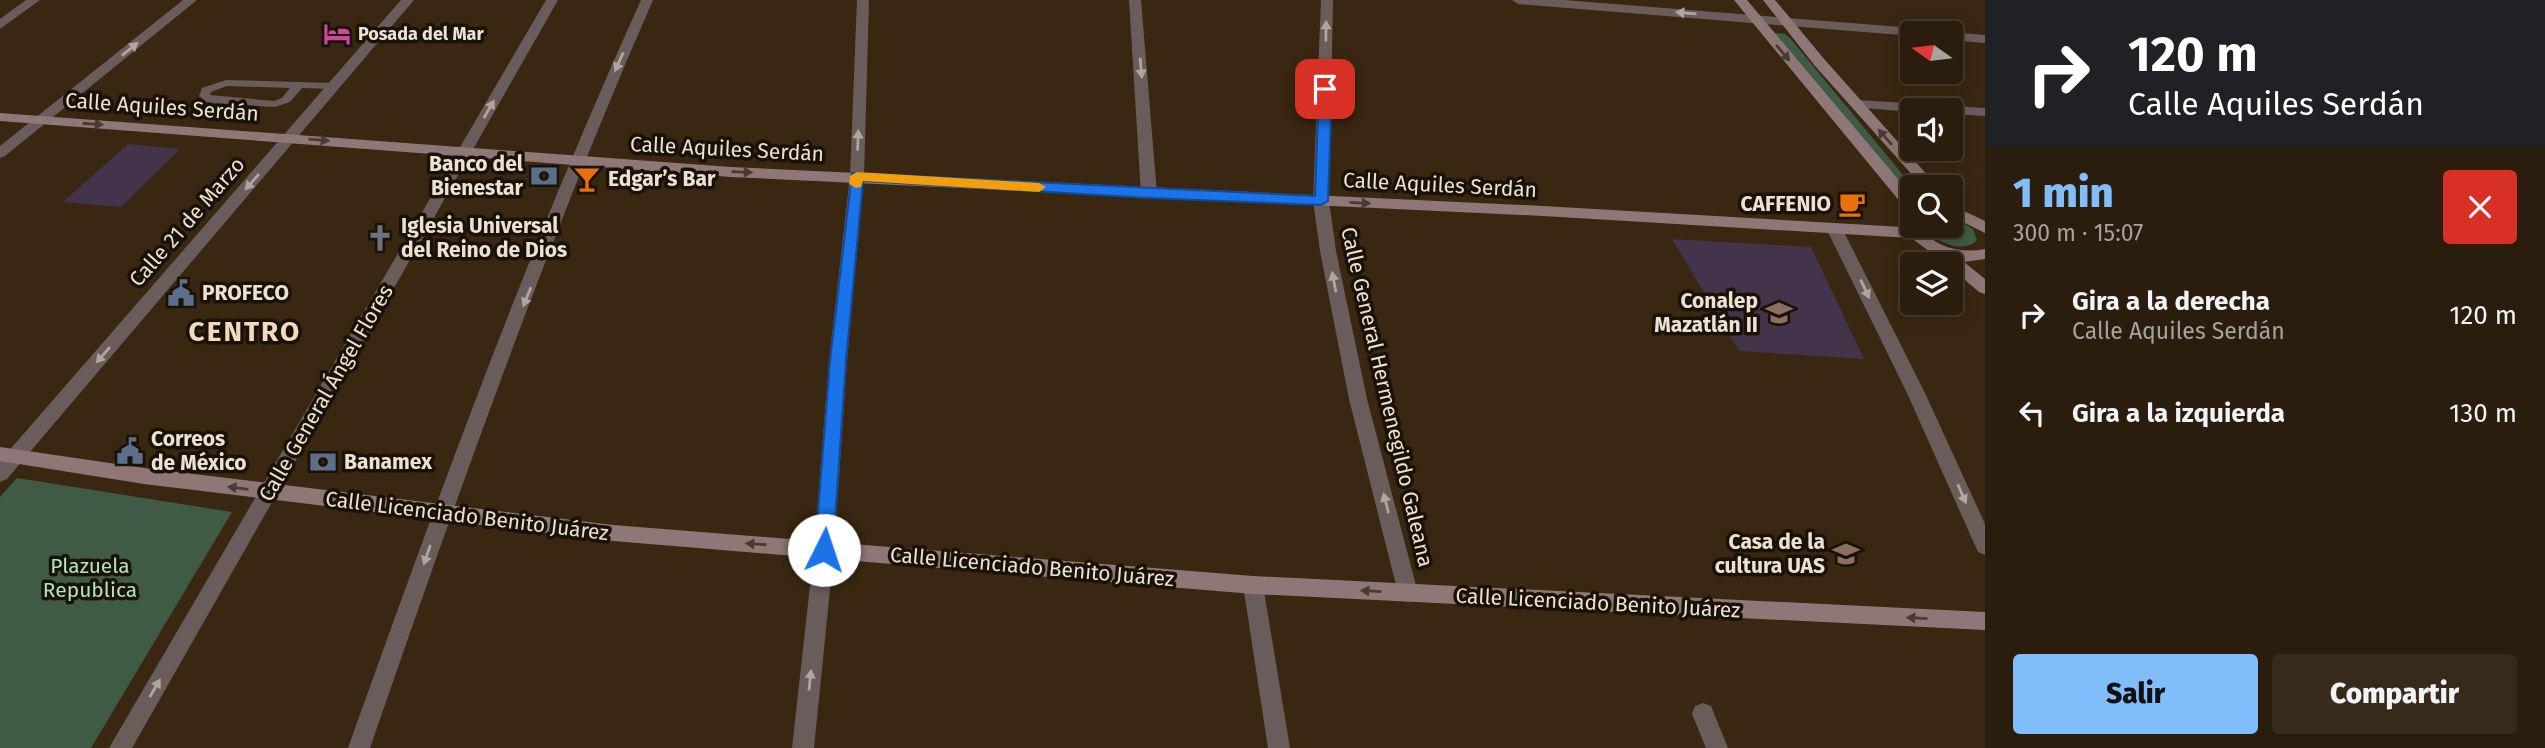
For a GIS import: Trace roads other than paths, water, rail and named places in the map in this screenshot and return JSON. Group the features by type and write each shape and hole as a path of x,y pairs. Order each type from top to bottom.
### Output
{"street":[{"path":"0,24 34,0"},
{"path":"0,153 191,0"},
{"name":"Calle 21 de Marzo","path":"0,474 8,455 408,0"},
{"name":"Calle General Ángel Flores","path":"120,748 552,0"},
{"path":"359,748 442,512 581,161 601,103 647,0"},
{"path":"803,748 824,550 838,361 857,176 863,0"},
{"path":"1135,0 1149,194"},
{"name":"Calle General Hermenegildo Galeana","path":"1327,0 1321,201 1345,335 1408,593"},
{"path":"1518,0 1900,31"},
{"path":"1740,0 1900,193"},
{"path":"1769,0 1920,175"},
{"path":"1964,37 1985,38"},
{"path":"1857,104 1985,112"},
{"name":"Calle Aquiles Serdán","path":"0,117 731,172 857,176 1149,194 1900,232"},
{"path":"1963,215 1983,225"},
{"path":"1834,228 1916,393 1985,547"},
{"path":"1922,238 1985,288"},
{"path":"1940,250 1969,257 1985,254"},
{"name":"Calle Licenciado Benito Juárez","path":"8,455 270,492 613,533 1253,585 1985,621"},
{"path":"1253,585 1279,748"},
{"path":"1703,714 1717,748"}],"lane":[{"path":"298,86 286,100 275,104 208,100 204,96 206,90 226,83 333,86"}],"place":[{"name":"Posada del Mar","path":"337,34"},
{"name":"Banco del Bienestar","path":"544,176"},
{"name":"Edgar’s Bar","path":"587,179"},
{"name":"CAFFENIO","path":"1852,204"},
{"name":"Iglesia Universal del Reino de Dios","path":"380,238"},
{"name":"PROFECO","path":"181,293"},
{"name":"Conalep Mazatlán II","path":"1779,313"},
{"name":"Correos de México","path":"130,451"},
{"name":"Banamex","path":"323,462"},
{"name":"Casa de la cultura UAS","path":"1846,554"}],"district":[{"name":"CENTRO","path":"245,331"}],"park label":[{"name":"Plazuela Republica","path":"90,578"}]}
